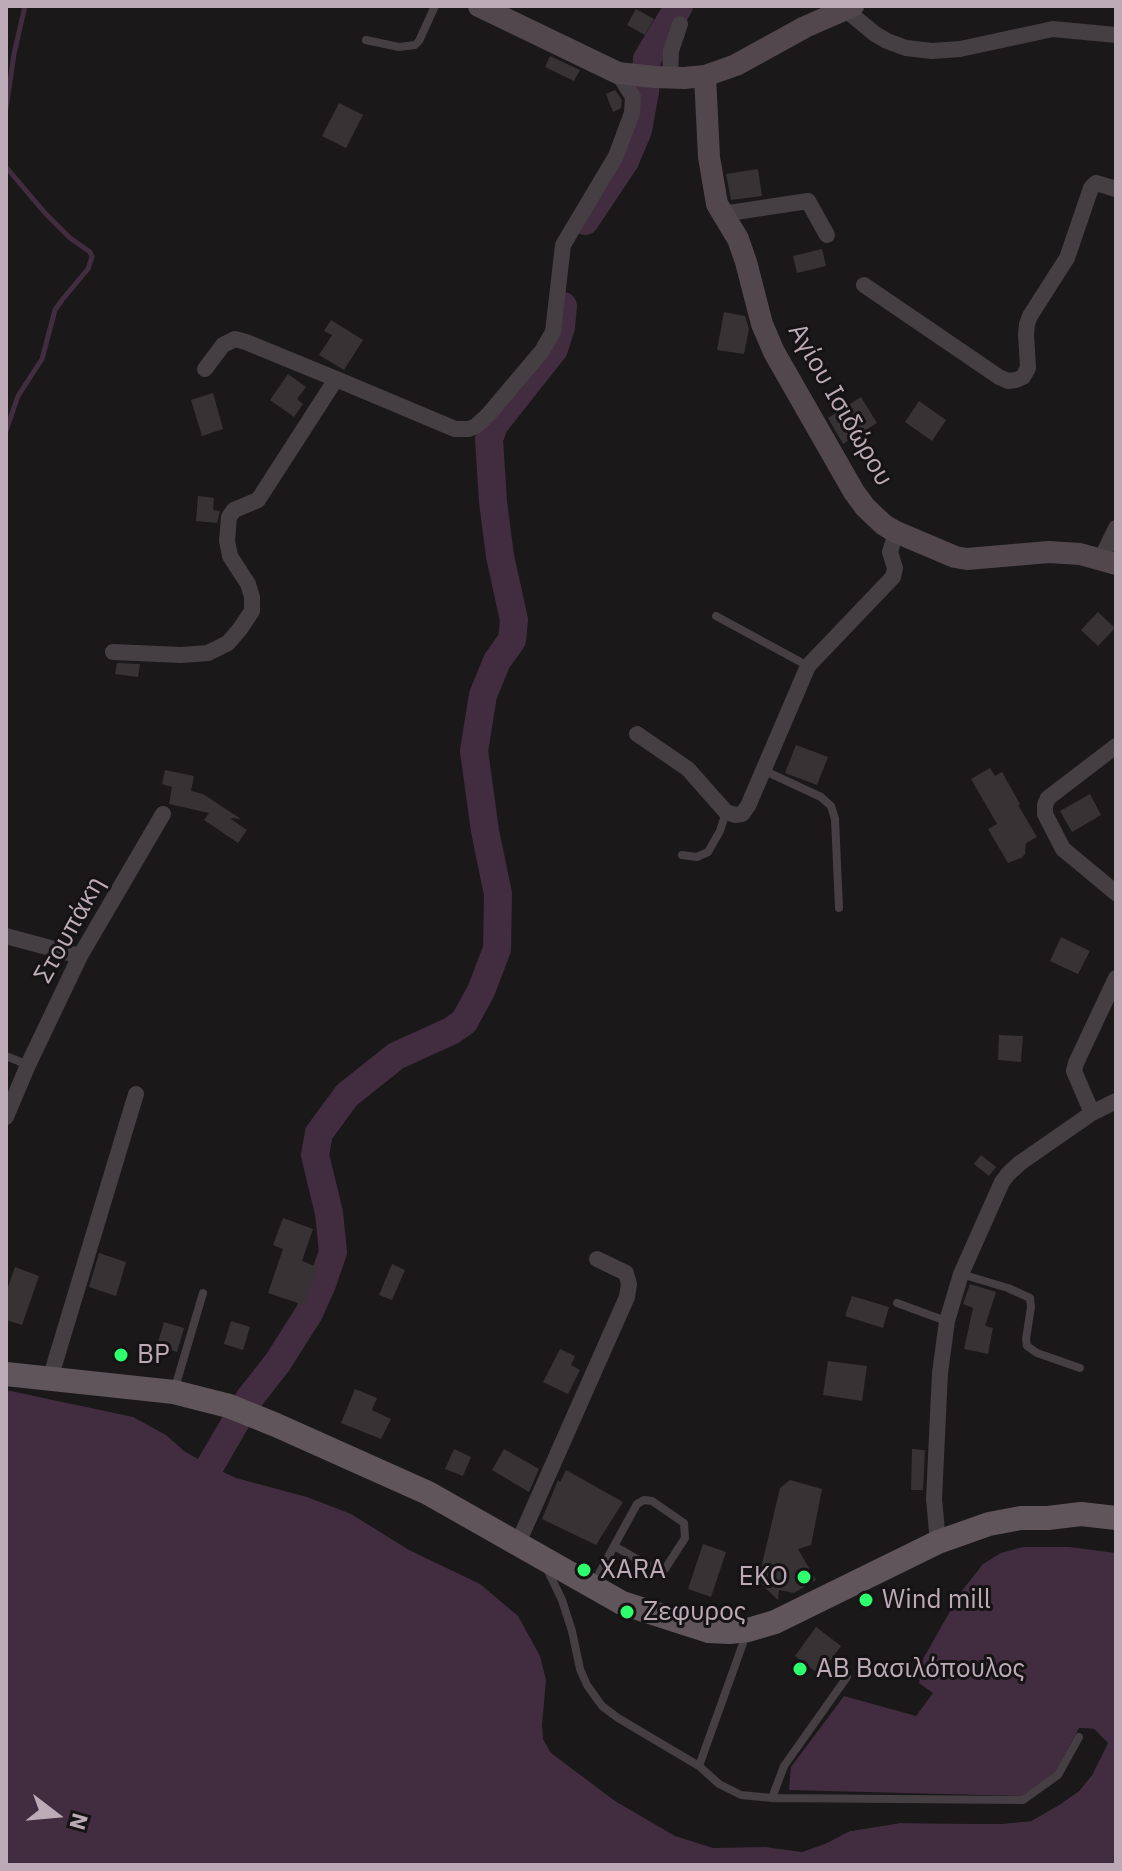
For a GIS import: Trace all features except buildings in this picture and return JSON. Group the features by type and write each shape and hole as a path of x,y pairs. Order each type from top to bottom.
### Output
{"main road":[{"path":"6,1374 174,1392 229,1406 428,1493 636,1609 694,1628 720,1632 748,1630 787,1617 938,1542 989,1524 1021,1518 1081,1514 1116,1518"},
{"path":"1048,1518 1116,1530"}],"street":[{"path":"479,6 644,76 705,76 736,65 805,27 851,7 875,34 887,41 906,48 932,51 960,49 1053,29 1116,35"},
{"path":"205,369 223,345 235,339 455,429 476,426 549,342 553,332 563,245 616,156 632,113 633,97 644,76 671,51 680,24"},
{"name":"Αγίου Ισιδώρου","path":"705,76 714,191 722,214 738,239 762,324 774,352 854,492 874,517 896,532 955,557 967,559 1049,552 1080,554 1109,561"},
{"path":"864,285 1003,379 1016,380 1023,377 1028,368 1026,334 1030,316 1067,258 1091,188 1096,183 1116,189"},
{"path":"722,214 808,201 827,235"},
{"path":"113,652 208,653 228,643 240,629 252,611 252,597 248,584 230,556 227,541 229,517 234,510 258,500 336,379"},
{"path":"1109,561 1116,528"},
{"path":"637,734 688,769 726,812 742,814 808,666 893,577 895,568 890,552 896,532"},
{"path":"1116,746 1048,798 1045,814 1063,849 1116,893"},
{"name":"Στουπάκη","path":"6,1117 80,956 163,814"},
{"path":"6,936 80,956"},
{"path":"1092,1113 1074,1071 1116,978"},
{"path":"50,1379 136,1094"},
{"path":"938,1542 934,1499 940,1373 947,1321 961,1274 1002,1182 1020,1163 1092,1113 1116,1101"},
{"path":"518,1543 627,1297 629,1284 626,1273 597,1259"}],"lane":[{"path":"366,40 399,47 415,45 435,6"},
{"path":"716,616 808,666"},
{"path":"763,770 821,797 831,806 835,819 839,908"},
{"path":"682,855 697,857 708,852 726,812"},
{"path":"6,1056 28,1065"},
{"path":"961,1274 1030,1298 1027,1346 1037,1353 1080,1368"},
{"path":"174,1392 203,1293"},
{"path":"897,1303 947,1321"},
{"path":"592,1586 637,1504 644,1500 652,1501 684,1523 686,1529 685,1538 665,1569 655,1569 614,1546"},
{"path":"542,1557 562,1600 580,1669 602,1706 699,1766 719,1784 741,1795 772,1798 1023,1800 1058,1775 1079,1737"},
{"path":"699,1766 748,1630"},
{"path":"772,1798 784,1766 847,1677"}],"shaded area":[{"path":"6,1390 133,1417 166,1435 184,1451 210,1466 236,1478 307,1497 351,1514 409,1550 480,1584 518,1616 540,1656 546,1680 543,1739 551,1753 615,1801 675,1836 713,1848 765,1847 802,1852 850,1831 900,1823 1000,1824 1031,1821 1079,1791 1092,1775 1108,1743 1094,1729 1079,1728 1054,1775 1022,1796 789,1790 791,1767 844,1696 916,1716 933,1693 919,1683 923,1659 961,1592 983,1564 1001,1553 1023,1547 1069,1547 1116,1553 1116,1865 6,1865"}],"pier":[{"path":"1079,1728 1094,1729 1108,1743 1092,1775 1079,1791 1031,1821 1000,1824 900,1823 850,1831 853,1826 899,1819 1000,1820 1030,1817 1076,1788 1088,1773 1103,1743 1092,1733 1082,1732"}],"waterway":[{"path":"6,109 25,6"},
{"path":"585,221 625,161 638,130 647,59 679,6"},
{"path":"6,167 45,213 92,257 88,269 55,310 42,359 18,396 6,431"},
{"path":"210,1466 249,1399 278,1362 309,1313 333,1252 329,1213 315,1155 319,1133 347,1095 396,1056 464,1022 481,991 497,949 498,894 474,751 483,695 497,661 512,640 514,620 500,556 489,439 494,425 554,349 563,306"}],"place":[{"name":"BP","path":"121,1355"},
{"name":"XARA","path":"584,1570"},
{"name":"EKO","path":"804,1577"},
{"name":"Wind mill","path":"866,1600"},
{"name":"Ζεφυρος","path":"627,1612"},
{"name":"ΑΒ Βασιλόπουλος","path":"800,1669"}]}
